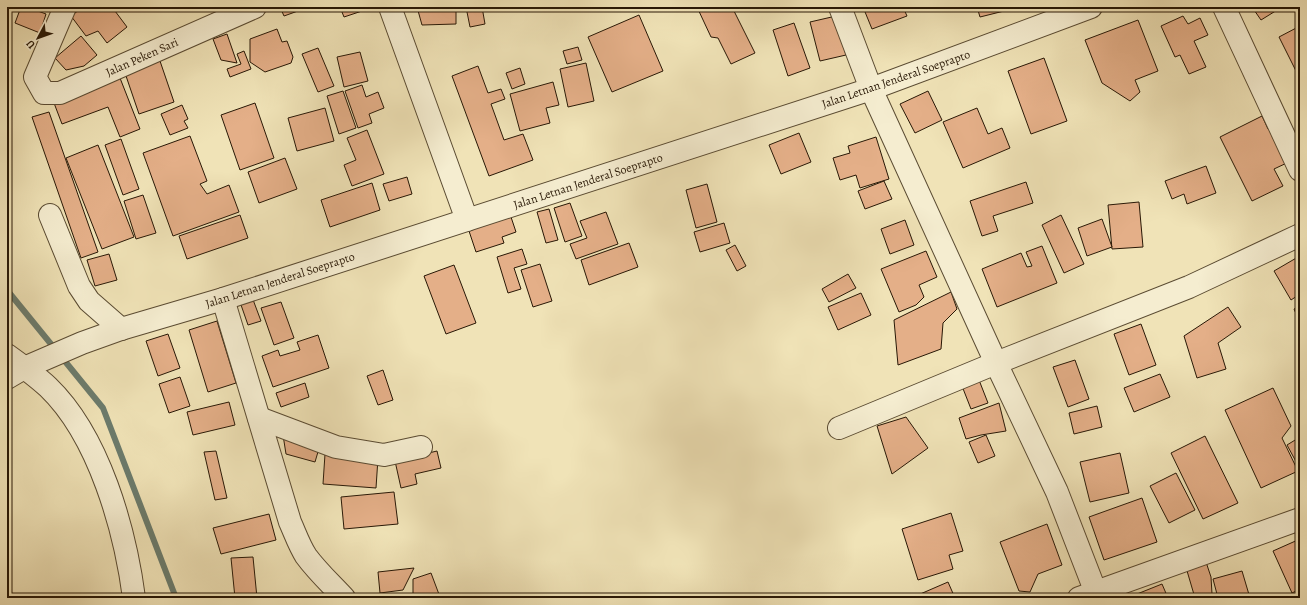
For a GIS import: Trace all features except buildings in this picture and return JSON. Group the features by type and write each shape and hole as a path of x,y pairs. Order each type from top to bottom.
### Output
{"street":[{"name":"Jalan Peken Sari","path":"65,7 35,77 44,93 60,93 255,7"},
{"path":"390,7 467,220"},
{"path":"840,7 871,89 996,363 1057,492 1091,596 1300,519"},
{"name":"Jalan Letnan Jenderal Soeprapto","path":"20,365 121,329 223,299 871,89 1091,7"},
{"path":"1224,7 1300,170"},
{"path":"50,215 79,286 89,301 121,329"},
{"path":"838,428 996,363 1189,287 1300,235"},
{"path":"223,299 297,540 317,569 344,598"},
{"path":"20,365 48,387 71,415 91,448 108,490 130,567 134,598"},
{"path":"259,418 336,447 384,456 421,447"}],"waterway":[{"path":"7,290 103,408 176,598"}]}
